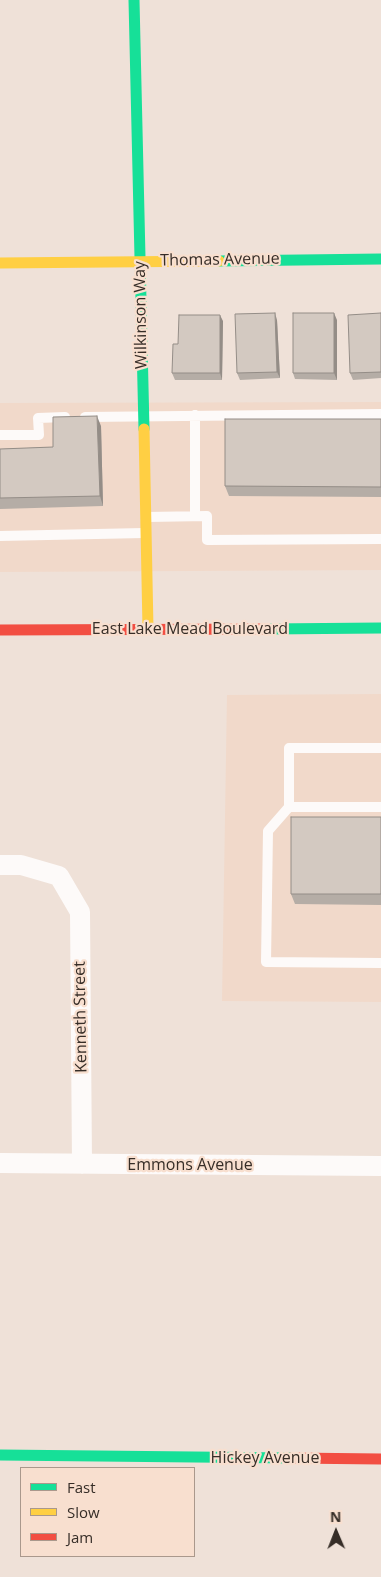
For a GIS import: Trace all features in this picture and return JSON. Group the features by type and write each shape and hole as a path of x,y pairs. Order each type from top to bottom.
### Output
{"street":[{"name":"Wilkinson Way","path":"134,0 148,629"},
{"name":"Thomas Avenue","path":"0,263 381,259"},
{"name":"East Lake Mead Boulevard","path":"0,630 381,628"},
{"name":"Kenneth Street","path":"0,865 21,865 59,876 80,912 82,1164"},
{"name":"Emmons Avenue","path":"0,1163 381,1166"},
{"name":"Hickey Avenue","path":"0,1456 381,1459"}],"lane":[{"path":"0,435 39,434 38,418 381,414"},
{"path":"194,415 195,516"},
{"path":"146,518 207,516 207,540 381,538"},
{"path":"0,536 146,533"},
{"path":"381,748 289,748 289,807 268,831 266,962 381,963"},
{"path":"289,807 381,808"}],"shaded area":[{"path":"381,402 381,570 0,572 0,403"},
{"path":"381,694 381,1002 222,1001 227,695"}],"building":[{"path":"275,313 277,372 237,373 235,314"},
{"path":"293,313 334,313 334,373 293,373"},
{"path":"381,313 381,372 350,373 348,315"},
{"path":"179,315 220,315 220,373 172,373 173,344 178,344"},
{"path":"97,416 100,496 0,498 0,449 53,447 53,417"},
{"path":"225,419 381,419 381,487 225,486"},
{"path":"291,817 381,817 381,894 291,894"}],"traffic: fast":[{"path":"134,0 144,429"},
{"path":"219,261 381,259"},
{"path":"268,629 381,628"},
{"path":"0,1455 291,1458"}],"traffic: slow":[{"path":"0,263 219,261"},
{"path":"144,429 148,629"}],"traffic: jam":[{"path":"0,630 268,629"},
{"path":"291,1458 381,1459"}]}
